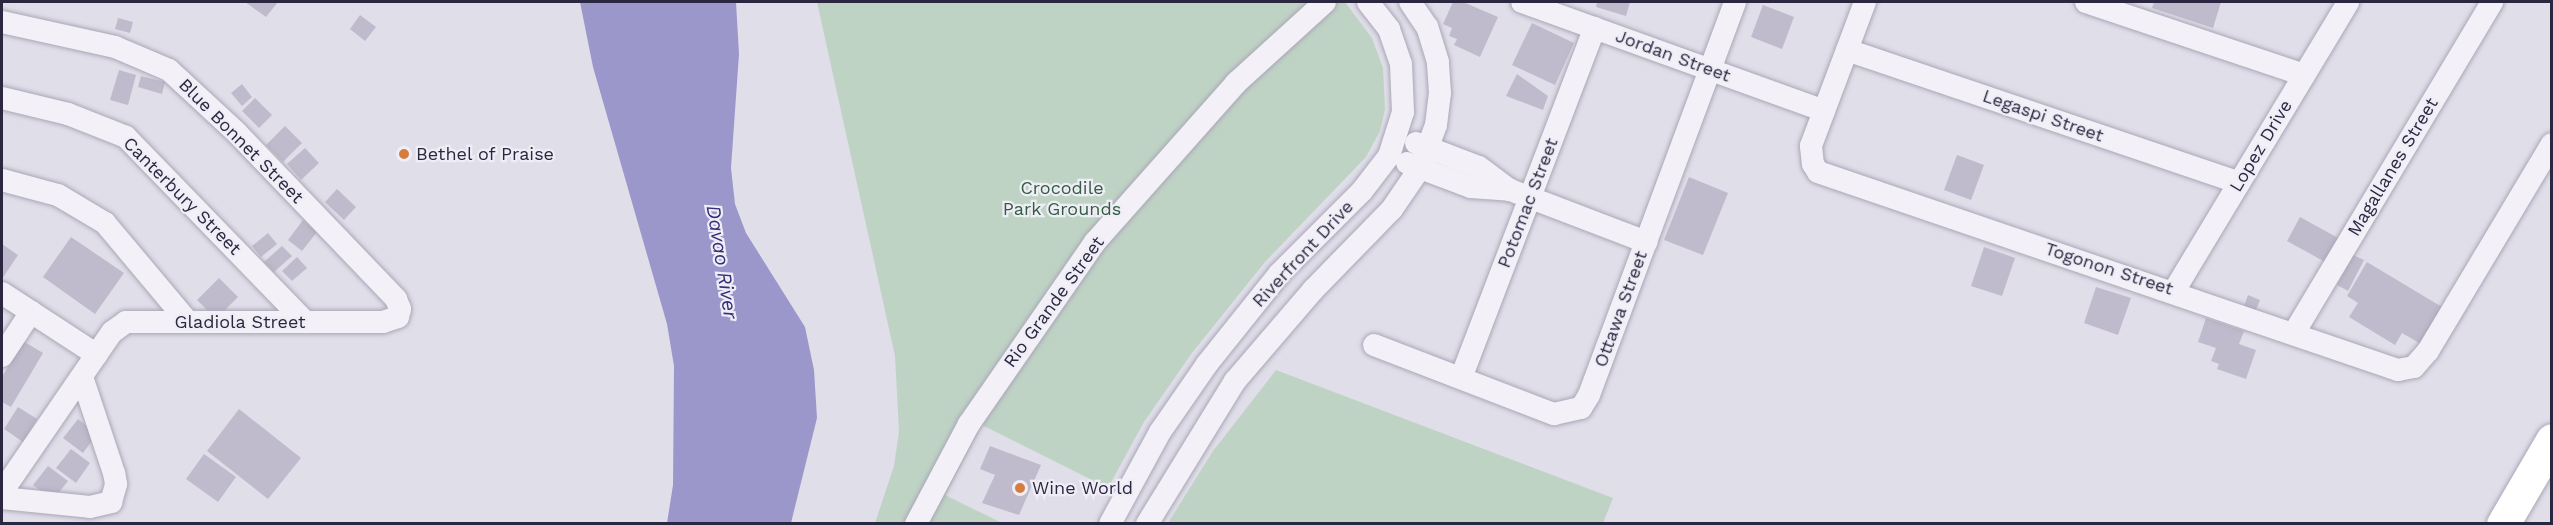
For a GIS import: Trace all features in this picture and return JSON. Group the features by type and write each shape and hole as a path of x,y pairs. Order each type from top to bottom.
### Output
{"main road":[{"path":"2503,524 2552,440"}],"street":[{"name":"Rio Grande Street","path":"916,524 969,424 1095,242 1236,83 1325,2"},
{"name":"Riverfront Drive","path":"1110,524 1160,432 1207,364 1279,274 1362,191 1393,146 1403,112 1401,64 1389,29 1368,2"},
{"name":"Riverfront Drive","path":"1147,524 1235,381 1313,290 1392,209 1424,158 1440,93 1438,62 1426,27 1410,2"},
{"name":"Jordan Street","path":"1522,2 1824,111"},
{"name":"Ottawa Street","path":"1374,345 1554,414 1581,408 1589,395 1735,2"},
{"path":"1824,111 1865,2"},
{"path":"2086,2 2304,75"},
{"name":"Lopez Drive","path":"2175,291 2348,2"},
{"name":"Magallanes Street","path":"2294,333 2492,2"},
{"name":"Blue Bonnet Street","path":"2,22 115,47 169,70 215,110 396,299 398,317"},
{"name":"Potomac Street","path":"1461,378 1520,194 1595,28"},
{"name":"Legaspi Street","path":"1847,50 2239,183"},
{"name":"Canterbury Street","path":"2,98 68,114 126,137 305,322"},
{"name":"Togonon Street","path":"1824,111 1811,146 1813,164 1827,177 2175,291 2388,367 2408,369 2420,362 2428,351 2552,144"},
{"path":"1393,146 1424,158 1471,187 1520,194 1646,242"},
{"path":"2,180 58,195 105,223 188,322"},
{"path":"2,293 97,355"},
{"path":"2,356 31,312"},
{"name":"Gladiola Street","path":"2,492 112,332 126,322 384,322 398,317"},
{"path":"2,498 90,507 111,502 116,484 114,473 82,377"}],"green space":[{"name":"Crocodile Park Grounds","path":"817,2 1345,2 1372,38 1383,68 1385,109 1380,131 1366,157 1265,262 1192,353 1144,422 1108,488 982,425 945,495 1002,523 875,523 894,466 899,431 895,356"},
{"path":"1276,370 1613,498 1603,523 1168,523 1213,451"}],"water":[{"name":"Davao River","path":"580,2 736,2 739,54 731,168 735,204 746,233 805,327 814,370 817,418 791,523 667,523 673,485 674,366 667,324 593,67"}],"building":[{"path":"245,2 278,2 266,17"},
{"path":"1453,2 1463,2 1498,17 1480,57 1454,45 1457,39 1449,36 1452,28 1443,24"},
{"path":"1597,2 1630,2 1626,16 1596,7"},
{"path":"2154,2 2221,2 2213,28 2152,8"},
{"path":"1763,5 1794,17 1782,49 1751,37"},
{"path":"360,15 376,27 365,41 350,29"},
{"path":"118,18 133,22 130,33 115,29"},
{"path":"1532,23 1574,43 1555,85 1512,65"},
{"path":"119,70 136,75 128,105 110,100"},
{"path":"1517,74 1548,96 1543,110 1506,96"},
{"path":"141,76 165,82 162,94 138,87"},
{"path":"242,84 252,97 242,106 231,93"},
{"path":"255,98 272,115 259,128 242,111"},
{"path":"285,126 302,143 283,162 266,145"},
{"path":"305,148 319,163 301,180 287,164"},
{"path":"1957,155 1984,165 1971,200 1944,190"},
{"path":"1689,177 1728,193 1703,255 1664,240"},
{"path":"337,189 356,207 344,220 325,202"},
{"path":"2300,217 2340,239 2327,263 2287,241"},
{"path":"303,220 317,232 302,251 288,240"},
{"path":"268,233 277,244 261,257 252,246"},
{"path":"71,237 124,273 95,314 43,277"},
{"path":"2,244 18,255 2,279"},
{"path":"282,246 292,256 274,272 264,262"},
{"path":"1984,247 2015,258 2002,296 1971,286"},
{"path":"2353,255 2364,260 2348,291 2337,285"},
{"path":"297,257 307,268 292,281 282,271"},
{"path":"2367,262 2442,307 2421,344 2402,333 2395,345 2349,317 2358,303 2347,296"},
{"path":"219,278 238,297 216,319 197,300"},
{"path":"2096,287 2131,298 2118,335 2084,323"},
{"path":"2248,295 2260,300 2256,310 2244,306"},
{"path":"2206,318 2244,331 2239,344 2256,350 2246,379 2217,369 2219,364 2211,361 2216,348 2198,342"},
{"path":"23,341 43,353 11,407 2,402 2,377"},
{"path":"18,407 37,419 23,442 4,429"},
{"path":"239,409 301,458 268,499 207,451"},
{"path":"78,419 97,434 83,453 63,438"},
{"path":"990,446 1041,465 1019,515 982,503 995,475 980,469"},
{"path":"71,449 90,463 76,483 56,468"},
{"path":"204,454 236,477 218,502 186,479"},
{"path":"48,466 68,481 53,500 33,485"}],"place":[{"name":"Bethel of Praise","path":"404,154"},
{"name":"Wine World","path":"1020,488"}]}
